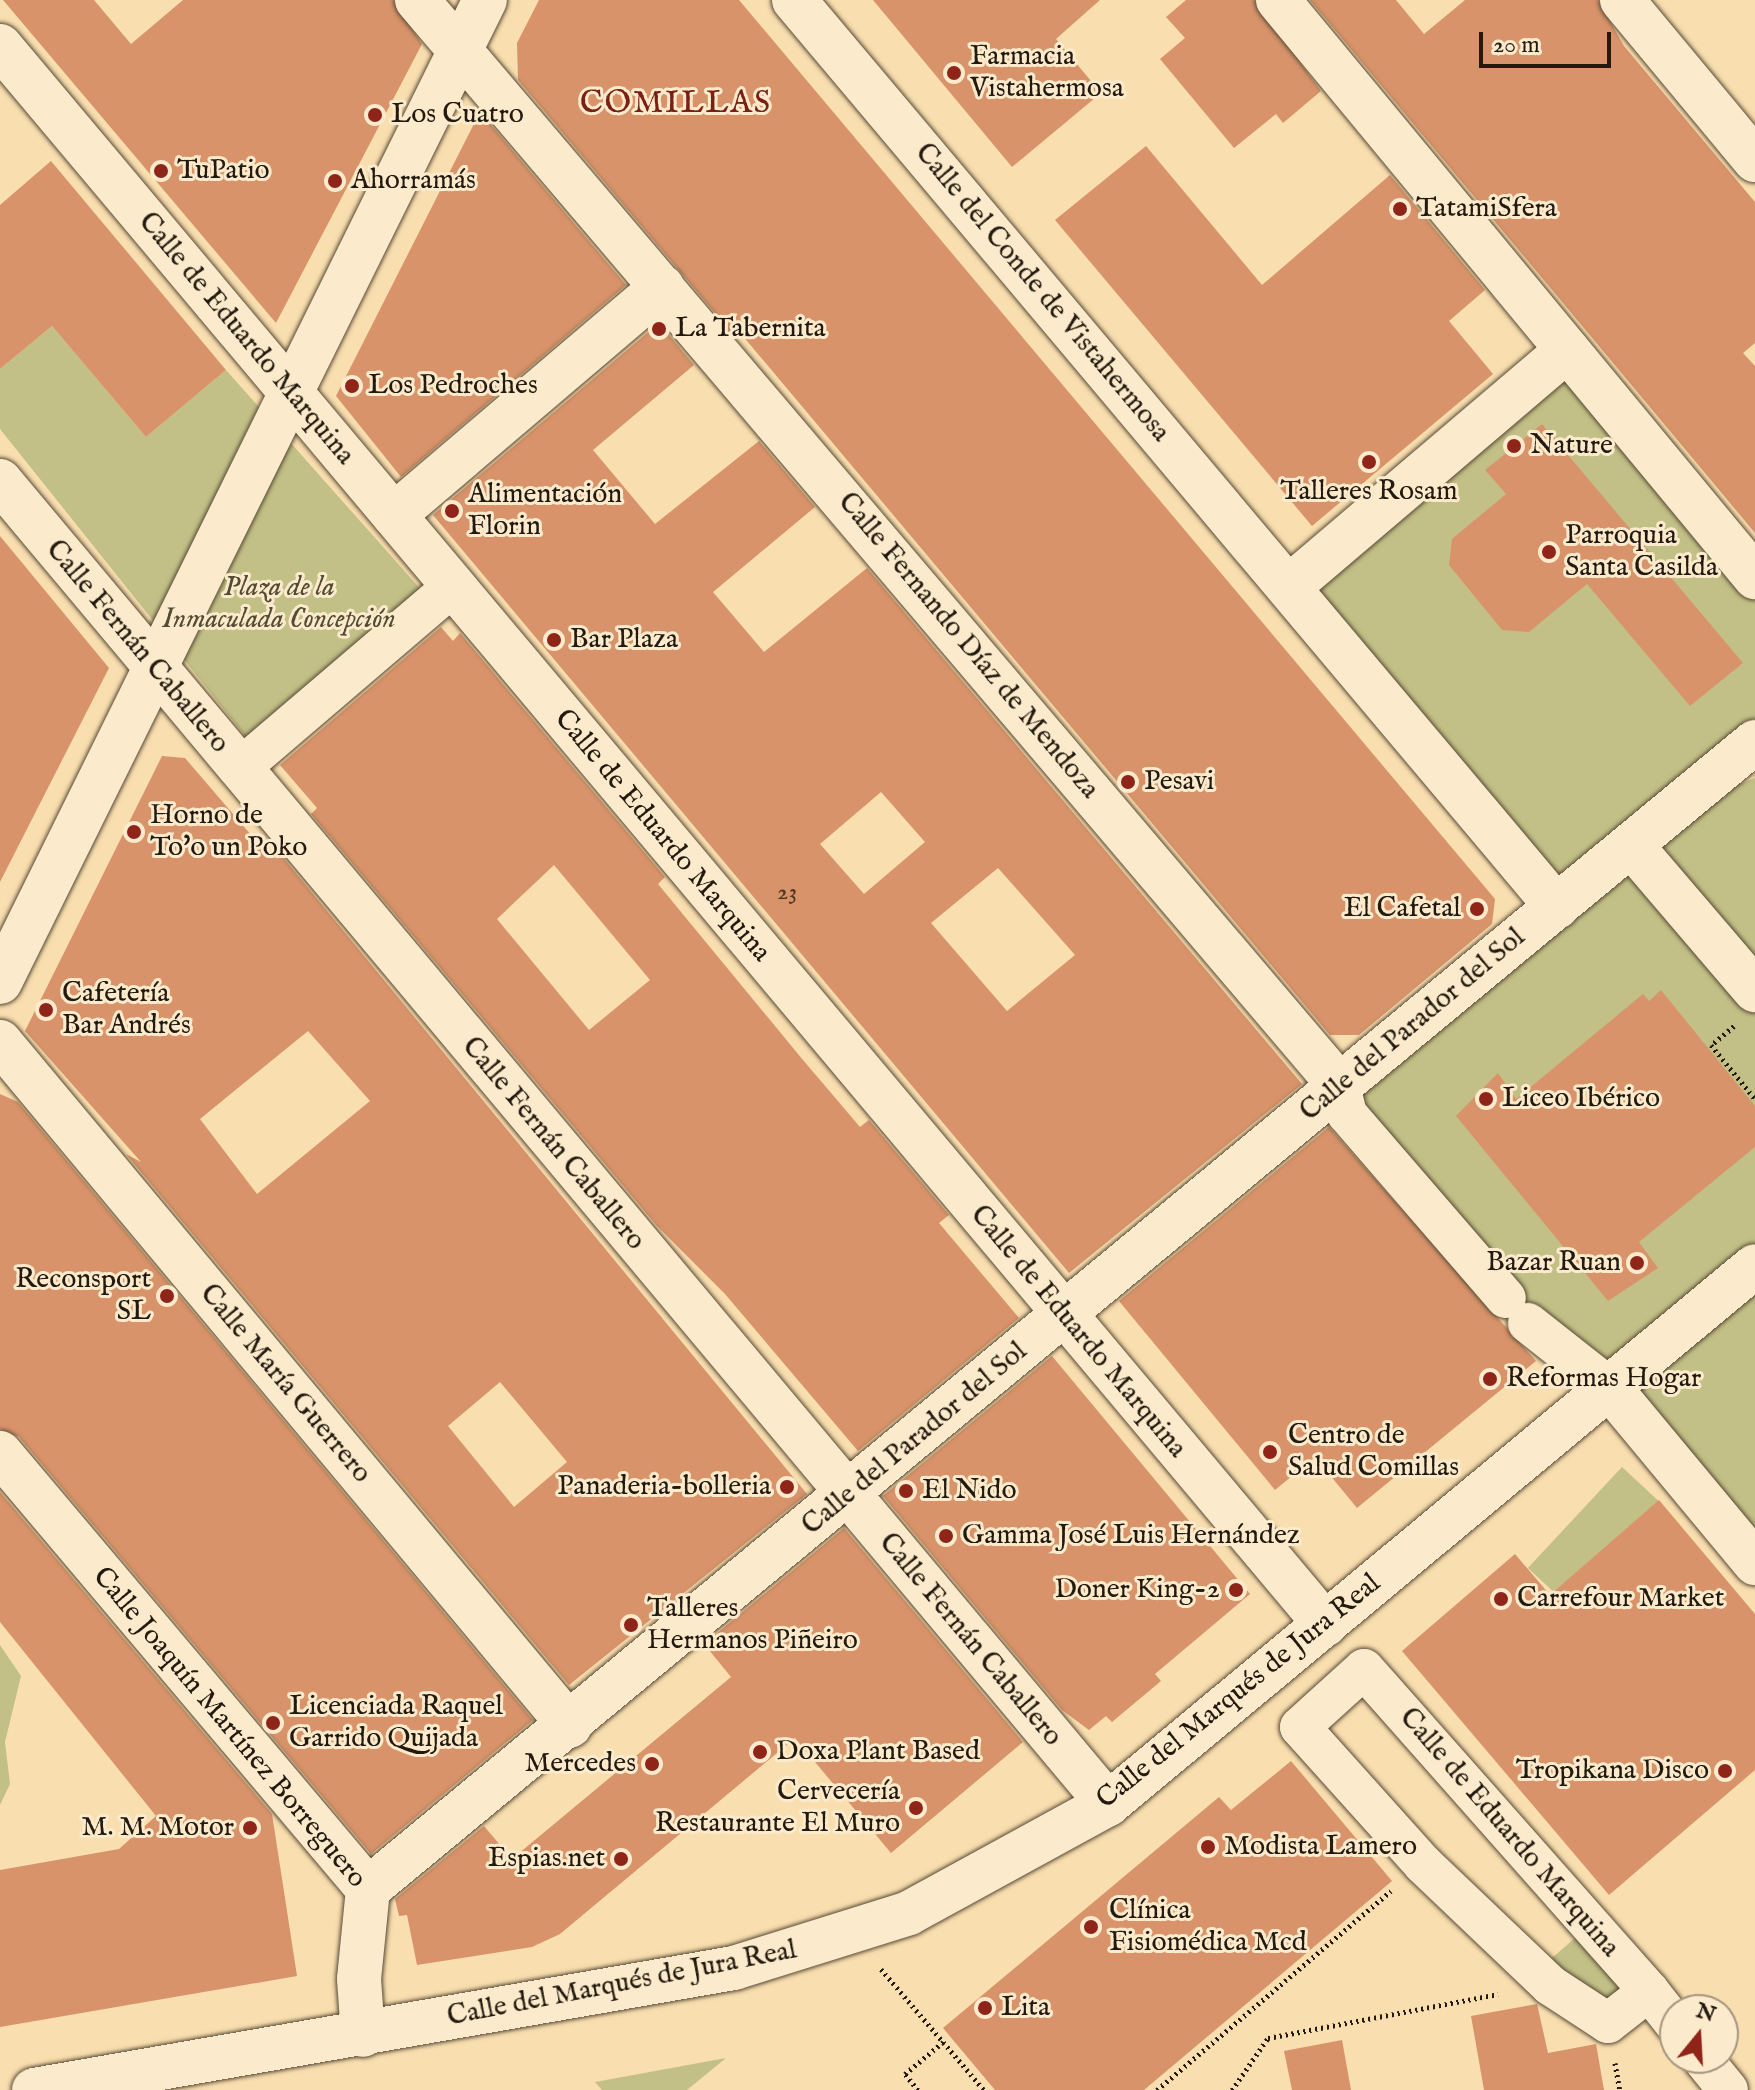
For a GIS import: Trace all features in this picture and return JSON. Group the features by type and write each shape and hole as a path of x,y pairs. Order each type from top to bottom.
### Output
{"street":[{"name":"Calle Fernando Díaz de Mendoza","path":"417,0 1340,1086 1347,1114 1517,1311 1609,1387 1755,1563"},
{"path":"0,982 485,0"},
{"name":"Calle del Conde de Vistahermosa","path":"794,0 1557,907"},
{"path":"1278,0 1755,577"},
{"path":"1622,0 1755,160"},
{"name":"Calle de Eduardo Marquina","path":"0,46 1063,1316 1325,1624"},
{"path":"394,515 662,287"},
{"path":"1290,586 1567,350"},
{"name":"Calle Fernán Caballero","path":"0,481 1108,1804"},
{"path":"239,769 453,586"},
{"name":"Calle del Parador del Sol","path":"368,1889 570,1726 1755,742"},
{"path":"1631,845 1755,990"},
{"name":"Calle María Guerrero","path":"0,1042 570,1726"},
{"name":"Calle del Marqués de Jura Real","path":"34,2090 734,1968 852,1935 909,1913 1108,1804 1755,1266"},
{"name":"Calle Joaquín Martínez Borreguero","path":"0,1453 368,1889 359,1979 363,2035"},
{"name":"Calle de Eduardo Marquina","path":"1649,1991 1608,2023 1550,1985 1423,1864 1300,1727 1364,1669 1649,1991 1659,2004"},
{"path":"1715,2074 1728,2090"}],"path":[{"path":"1711,1045 1755,1099"},
{"path":"1157,2090 1423,1864"},
{"path":"852,1935 984,2090"},
{"path":"1232,2090 1268,2038 1550,1985"},
{"path":"918,2090 905,2074 943,2042"}],"green space":[{"name":"Plaza de la Inmaculada Concepción","path":"52,326 146,437 226,370 432,602 258,752 0,429 0,369"},
{"path":"1567,350 1755,577 1755,742 1678,808 1755,778 1755,1563 1528,1323 1340,1086 1556,907 1290,586"},
{"path":"1622,1467 1659,1501 1564,1602 1528,1568"},
{"path":"0,1645 21,1676 5,1742 10,1784 0,1805"},
{"path":"1583,1931 1630,1985 1604,2003 1544,1965"},
{"path":"726,2058 687,2090 602,2090 595,2082"}],"building":[{"path":"3,0 94,0 131,44 183,0 393,0 422,44 276,323"},
{"path":"539,0 739,0 1495,899 1492,924 1359,1035 1330,1035 737,329 732,333 518,80 517,43"},
{"path":"873,0 1100,0 1056,39 1101,93 1012,167"},
{"path":"1186,0 1254,0 1321,91 1283,123 1276,114 1234,148 1160,59 1185,38 1166,17"},
{"path":"1310,0 1396,0 1424,34 1465,0 1598,0 1624,46 1755,202 1755,343 1743,353 1755,366 1755,533"},
{"path":"480,112 626,285 401,477 336,396"},
{"path":"1146,146 1262,285 1390,175 1485,290 1449,321 1493,374 1312,526 1055,220"},
{"path":"51,161 226,370 146,437 52,326 0,369 0,205"},
{"path":"659,323 694,365 593,450 655,524 759,441 815,507 713,592 764,652 867,568 1302,1084 1069,1273 433,515","holes":["881,792 925,842 864,894 820,844","998,868 1075,955 1007,1011 931,923"]},
{"name":"Parroquia Santa Casilda","path":"1542,424 1743,663 1690,706 1587,584 1529,632 1502,630 1449,565 1452,539 1506,494 1485,470"},
{"path":"0,536 109,668 0,882"},
{"path":"441,627 453,641 460,633 665,877 658,884 803,1060 860,1127 869,1120 949,1215 939,1223 1019,1318 858,1451 725,1294 657,1226 311,814 317,808 280,765","holes":["554,865 650,980 589,1030 497,919"]},
{"path":"162,756 185,758 269,856 276,849 807,1494 569,1685 126,1154 141,1162 25,1031","holes":["308,1031 370,1101 257,1194 200,1119","500,1382 567,1462 514,1507 448,1426"]},
{"path":"1661,990 1755,1106 1755,1147 1639,1242 1658,1268 1608,1301 1456,1116 1498,1073 1516,1099 1643,994 1649,1001"},
{"path":"0,1094 18,1102 533,1720 371,1854 19,1437 0,1429"},
{"path":"1329,1127 1536,1361 1357,1508 1315,1457 1275,1490 1119,1301"},
{"path":"1052,1356 1250,1594 1155,1674 1161,1681 1112,1722 1106,1716 1089,1730 1062,1710 883,1496"},
{"path":"0,1492 272,1814 297,1976 0,2027 0,1870 119,1849 156,1816 0,1622"},
{"path":"1659,1500 1755,1614 1755,1770 1609,1895 1402,1651 1515,1554 1550,1595"},
{"path":"844,1528 1023,1742 891,1853 795,1738 560,1934 532,1947 417,1965 407,1915 399,1916 395,1899 484,1826 512,1859 731,1677 704,1644"},
{"path":"1291,1761 1392,1881 1144,2090 995,2090 943,2028 1219,1797 1231,1810"},
{"path":"1537,2004 1548,2053 1596,2044 1604,2090 1484,2090 1471,2016"},
{"path":"1342,2040 1351,2090 1292,2090 1284,2051"}],"place":[{"name":"Farmacia Vistahermosa","path":"954,73"},
{"name":"Los Cuatro","path":"375,115"},
{"name":"TuPatio","path":"161,171"},
{"name":"Ahorramás","path":"335,181"},
{"name":"TatamiSfera","path":"1400,209"},
{"name":"La Tabernita","path":"659,329"},
{"name":"Los Pedroches","path":"352,386"},
{"name":"Nature","path":"1514,446"},
{"name":"Talleres Rosam","path":"1369,462"},
{"name":"Alimentación Florin","path":"452,511"},
{"name":"Parroquia Santa Casilda","path":"1549,552"},
{"name":"Bar Plaza","path":"554,640"},
{"name":"Pesavi","path":"1128,782"},
{"name":"Horno de To'o un Poko","path":"134,832"},
{"name":"El Cafetal","path":"1477,909"},
{"name":"Cafetería Bar Andrés","path":"46,1010"},
{"name":"Liceo Ibérico","path":"1486,1099"},
{"name":"Bazar Ruan","path":"1637,1263"},
{"name":"Reconsport SL","path":"167,1296"},
{"name":"Reformas Hogar","path":"1490,1379"},
{"name":"Centro de Salud Comillas","path":"1270,1452"},
{"name":"Panaderia-bolleria","path":"787,1487"},
{"name":"El Nido","path":"906,1491"},
{"name":"Gamma José Luis Hernández","path":"946,1536"},
{"name":"Doner King-2","path":"1236,1590"},
{"name":"Carrefour Market","path":"1501,1599"},
{"name":"Talleres Hermanos Piñeiro","path":"631,1625"},
{"name":"Licenciada Raquel Garrido Quijada","path":"273,1723"},
{"name":"Doxa Plant Based","path":"760,1752"},
{"name":"Mercedes","path":"652,1764"},
{"name":"Tropikana Disco","path":"1725,1771"},
{"name":"Cervecería Restaurante El Muro","path":"916,1808"},
{"name":"M. M. Motor","path":"250,1828"},
{"name":"Modista Lamero","path":"1208,1847"},
{"name":"Espias.net","path":"621,1859"},
{"name":"Clínica Fisiomédica Mcd","path":"1091,1927"},
{"name":"Lita","path":"985,2008"}],"district":[{"name":"COMILLAS","path":"676,104"}]}
